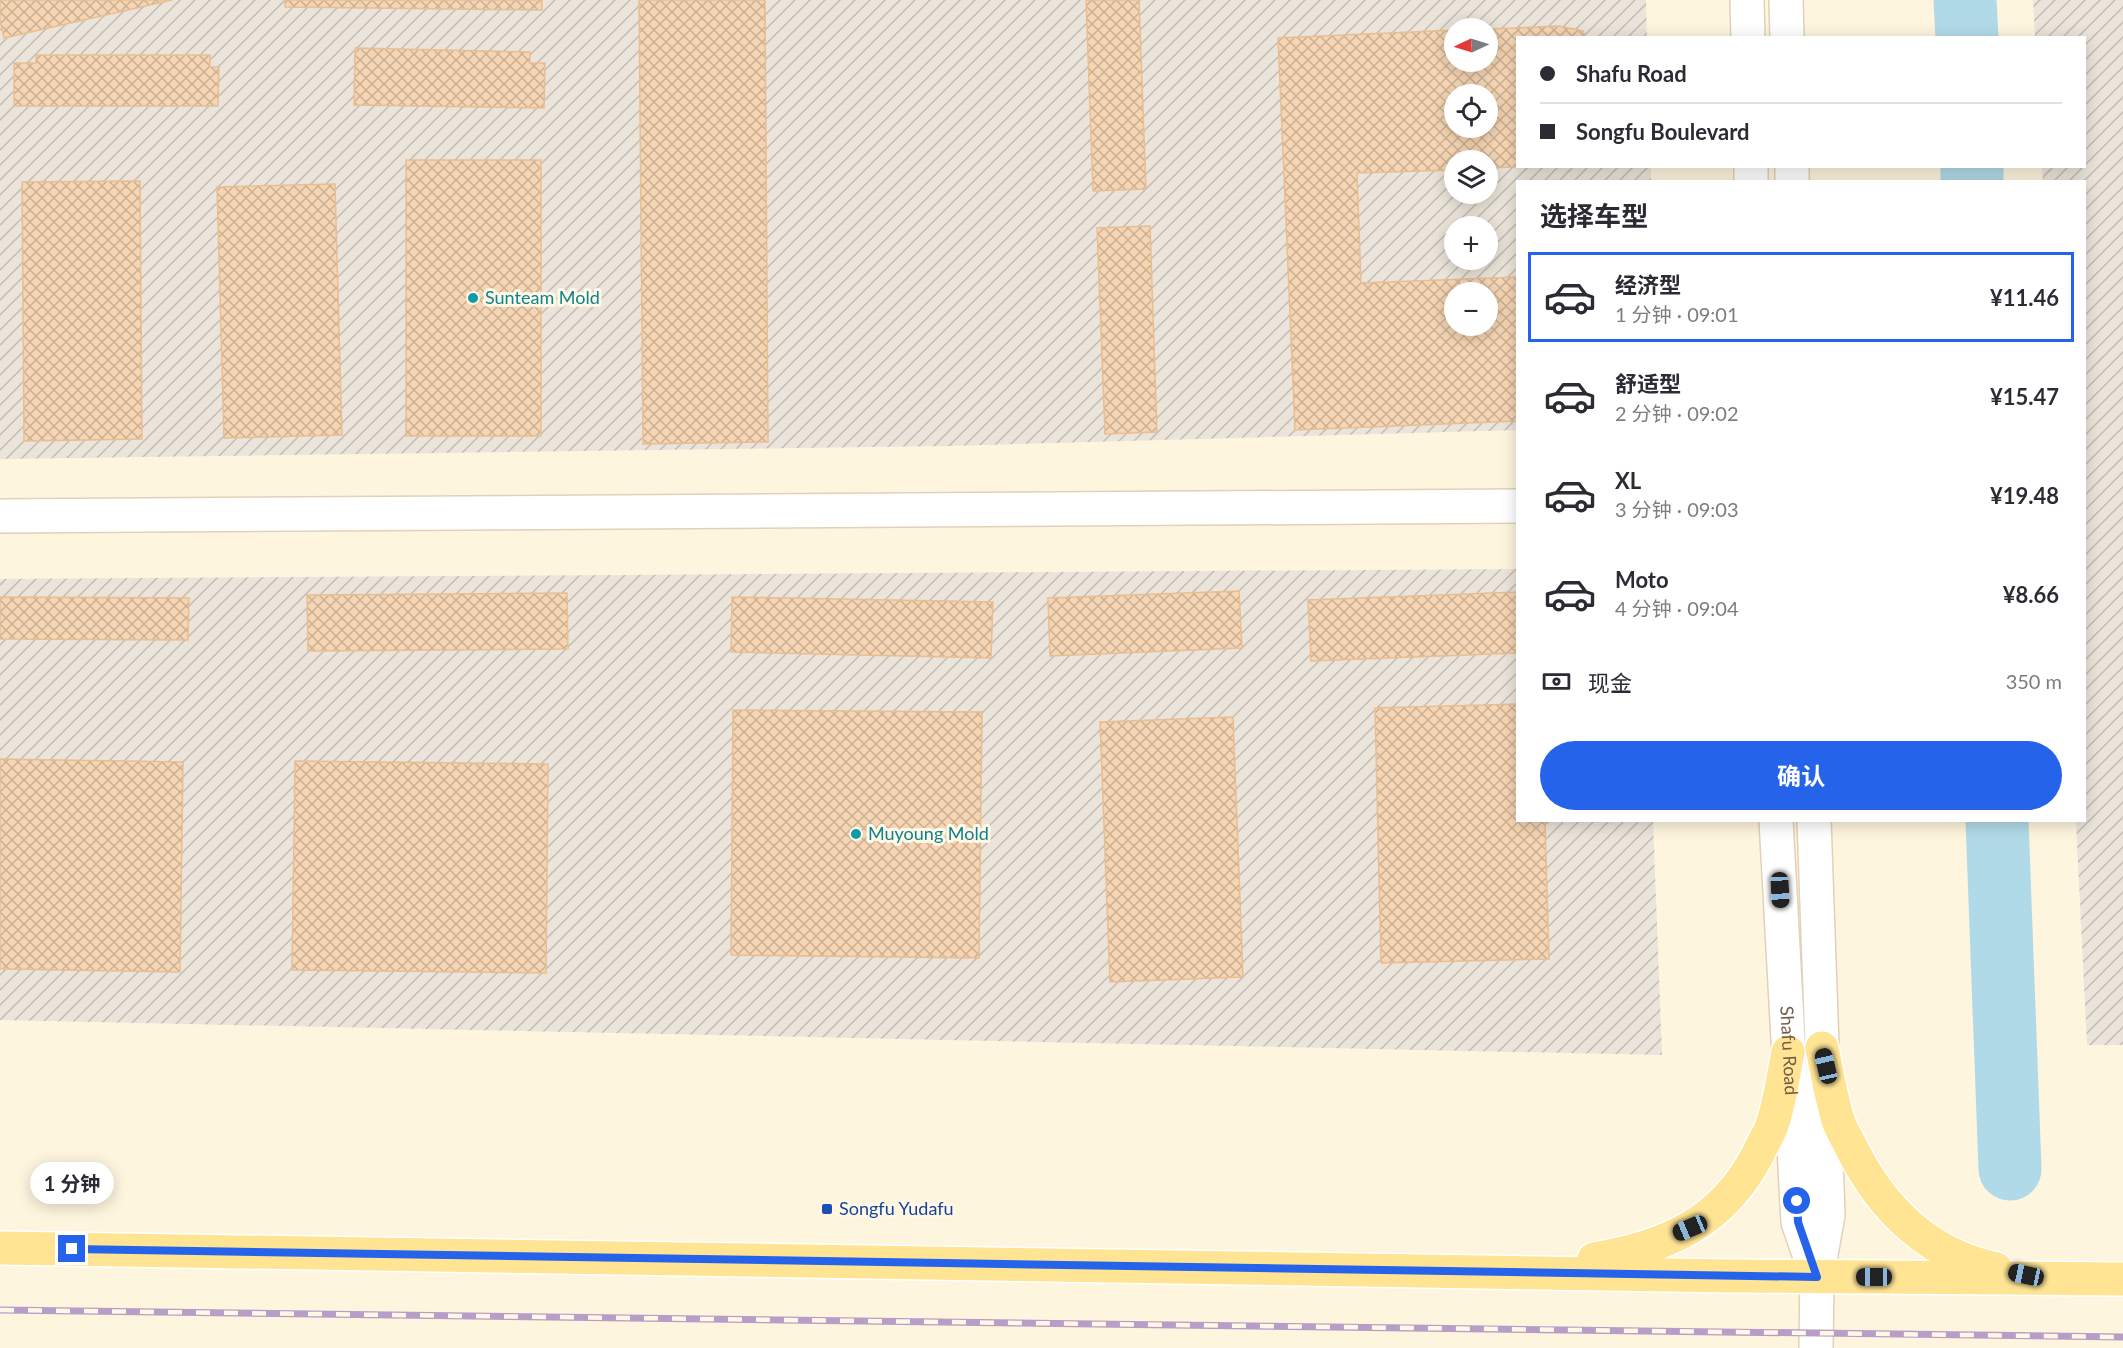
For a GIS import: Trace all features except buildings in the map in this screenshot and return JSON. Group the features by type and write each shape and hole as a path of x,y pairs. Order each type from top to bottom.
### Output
{"main road":[{"path":"1822,1048 1838,1121 1860,1165 1881,1198 1899,1218 1918,1235 1972,1264 2044,1279"},
{"path":"1509,1272 1635,1252 1690,1228 1717,1209 1733,1193 1745,1175 1772,1126 1788,1052"},
{"path":"0,1248 1817,1277 2123,1279"}],"street":[{"path":"1747,0 1748,36"},
{"path":"1786,0 1787,36"},
{"path":"0,516 1516,506"},
{"name":"Shafu Road","path":"1776,822 1798,1222 1817,1277"},
{"name":"Shafu Road","path":"1814,822 1828,1215 1817,1277 1816,1348"}],"shaded area":[{"path":"0,0 1646,0 1647,36 1516,36 1516,168 1651,168 1651,180 1516,180 1516,430 949,446 0,459"},
{"path":"2033,0 2123,0 2123,1045 2087,1045 2076,822 2086,822 2086,180 2043,180 2042,168 2086,168 2086,36 2035,36"},
{"path":"1516,569 1516,822 1653,822 1662,1055 0,1020 0,579"}],"waterway":[{"path":"1965,0 1967,36"},
{"path":"1972,168 1972,180"},
{"path":"1997,822 2010,1169"}],"railway":[{"path":"0,1310 2123,1337"}],"place":[{"name":"Sunteam Mold","path":"473,298"},
{"name":"Muyoung Mold","path":"856,834"},
{"name":"Songfu Yudafu","path":"827,1209"}],"route":[{"path":"72,1249 1817,1277 1798,1222 1797,1201"}]}
